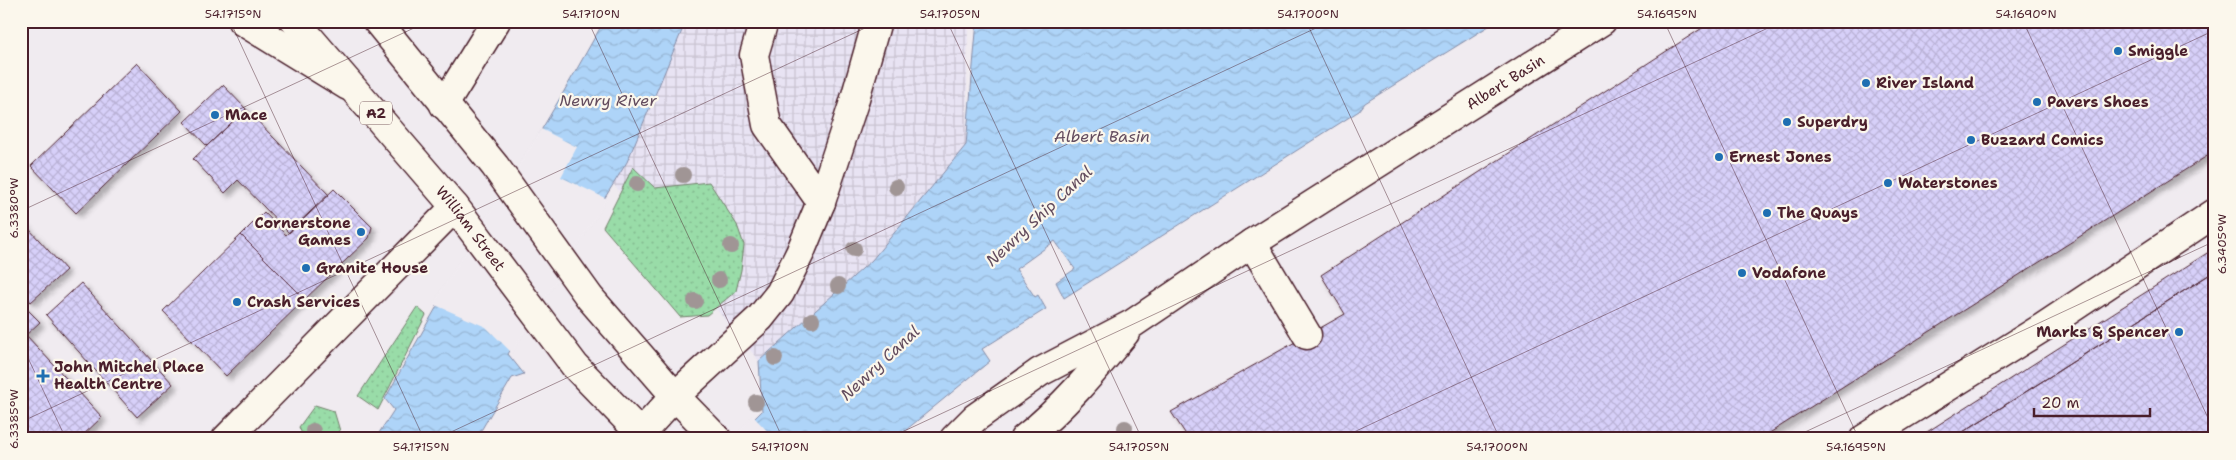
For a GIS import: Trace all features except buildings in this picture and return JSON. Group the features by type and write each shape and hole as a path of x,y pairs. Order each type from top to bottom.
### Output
{"street":[{"path":"242,21 356,90"},
{"name":"William Street","path":"294,21 356,90 460,213 575,366 643,436"},
{"path":"377,21 495,166 590,298 675,396 718,439"},
{"path":"444,105 496,21"},
{"path":"764,21 754,55 767,125 821,202"},
{"path":"643,436 675,396 760,318 780,293 800,253 821,202 854,102 877,21"},
{"name":"Albert Basin","path":"954,439 982,413 1040,372 1132,324 1252,243 1602,21"},
{"path":"226,439 460,213"},
{"path":"1864,439 2042,328 2215,213"},
{"path":"1252,243 1308,334"},
{"name":"Albert Basin","path":"1024,439 1046,421 1085,382 1132,324"}],"shaded area":[{"path":"672,21 968,21 966,145 872,260 759,361 606,175"}],"green space":[{"path":"633,167 655,188 709,182 737,225 744,245 736,291 707,315 680,317 603,227"},
{"path":"417,307 426,315 378,410 358,396"},
{"path":"315,405 334,411 340,431 332,439 304,439 299,427"}],"water":[{"name":"Newry River","path":"604,21 686,21 627,162 508,354 524,374 512,378 476,439 375,439 394,410 385,399 411,351"},
{"name":"Albert Basin","path":"977,21 1497,21 1365,103 1359,111 1064,298 1056,282 1075,269 1055,241 1016,269 1035,297 1038,295 1046,309 982,349 990,361 895,439 734,439 762,411 759,361 872,260 966,145"}],"pier":[{"path":"541,129 577,147 561,177 607,199 512,353 486,327 433,304"},
{"path":"753,416 775,439 732,439"}],"place":[{"name":"Smiggle","path":"2118,51"},
{"name":"River Island","path":"1866,83"},
{"name":"Pavers Shoes","path":"2037,102"},
{"name":"Mace","path":"215,115"},
{"name":"Superdry","path":"1787,122"},
{"name":"Buzzard Comics","path":"1971,140"},
{"name":"Ernest Jones","path":"1719,157"},
{"name":"Waterstones","path":"1888,183"},
{"name":"The Quays","path":"1767,213"},
{"name":"Cornerstone Games","path":"361,232"},
{"name":"Granite House","path":"306,268"},
{"name":"Vodafone","path":"1742,273"},
{"name":"Crash Services","path":"237,302"},
{"name":"Marks & Spencer","path":"2179,332"},
{"name":"John Mitchel Place Health Centre","path":"43,376"}],"water label":[{"name":"Newry Ship Canal","path":"1039,216"},
{"name":"Newry Canal","path":"880,363"}]}
